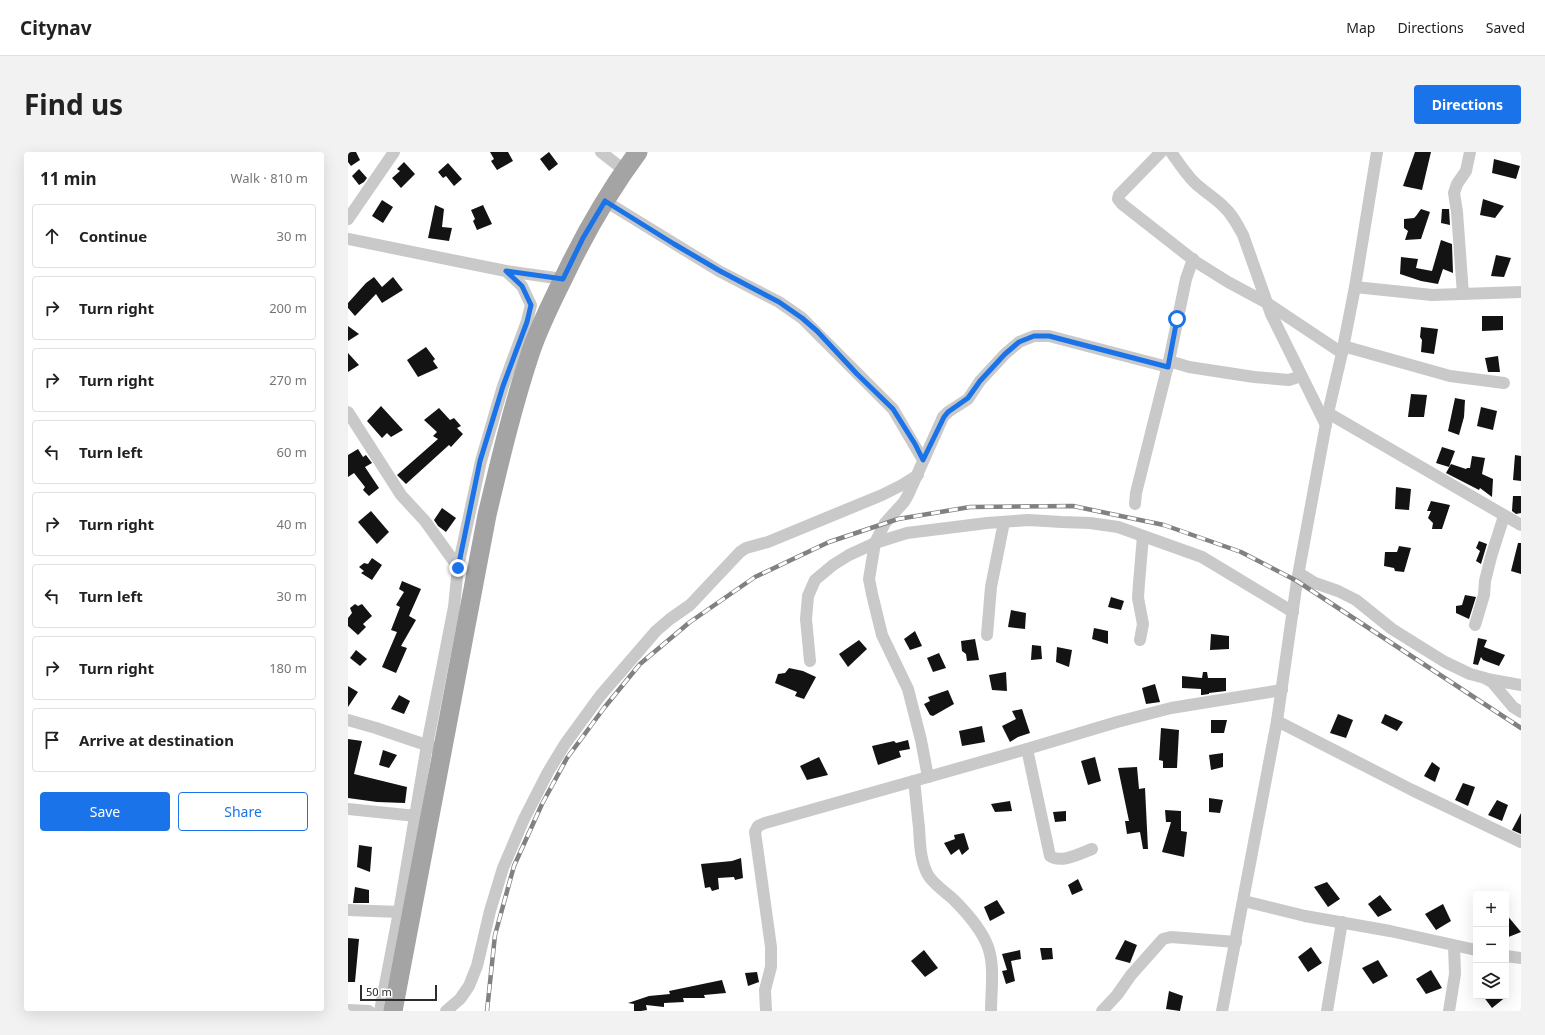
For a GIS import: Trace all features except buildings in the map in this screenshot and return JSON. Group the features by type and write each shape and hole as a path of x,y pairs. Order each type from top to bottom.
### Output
{"main road":[{"path":"393,1011 434,748 506,433 531,350 546,312 583,238 624,170 638,152"}],"street":[{"path":"348,219 393,152"},
{"path":"601,152 624,170"},
{"path":"1161,152 1119,195 1118,199 1122,204 1193,259 1228,282 1267,303 1342,349 1450,376 1504,383"},
{"path":"1171,152 1194,181 1223,205 1232,215 1243,235 1267,303 1280,333 1301,376 1327,419 1521,525"},
{"path":"1222,1011 1277,722 1299,573 1327,419 1355,287 1377,152"},
{"path":"1463,294 1457,212 1454,193 1457,184 1463,178 1466,171 1470,152"},
{"path":"605,201 720,271 779,302 802,318 817,331 857,374 893,409 915,444 923,460"},
{"path":"348,239 506,271 563,279"},
{"path":"1135,504 1136,493 1168,364 1184,286 1193,259"},
{"path":"380,1011 416,816 434,748 458,568 480,461 503,386 527,322 531,305 522,286 506,271"},
{"path":"1355,287 1432,295 1521,292"},
{"path":"928,777 908,689 886,645 872,594 869,576 875,543 885,523 904,502 944,417 948,412 968,398 980,381 1005,354 1019,342 1034,336 1049,336 1168,364 1254,377 1289,380 1301,376"},
{"path":"348,412 401,495 425,521 458,568"},
{"path":"446,1011 460,999 469,986 478,966 490,911 503,868 524,819 548,772 565,744 600,696 656,631 690,605 735,557 746,548 768,542 875,498 902,485 918,475"},
{"path":"1475,625 1484,595 1485,581 1491,556 1504,516"},
{"path":"810,661 806,619 808,596 812,586 820,575 833,565 849,555 875,543 907,534 1004,522 1028,520 1090,523 1118,527 1202,557 1293,612"},
{"path":"987,635 991,587 1004,522"},
{"path":"1140,640 1143,624 1138,598 1138,583 1143,536"},
{"path":"1299,573 1315,583 1338,591 1356,600 1392,628 1445,662 1470,674 1521,685"},
{"path":"1485,678 1492,682 1513,706 1521,712"},
{"path":"766,1011 764,990 771,967 771,947 755,829 765,823 1117,722 1171,708 1282,690"},
{"path":"348,720 434,748"},
{"path":"1277,722 1412,790 1521,842"},
{"path":"1027,749 1050,856 1053,858 1066,858 1092,849"},
{"path":"914,781 921,855 928,876 953,899 970,918 983,936 988,947 991,957 992,977 991,1011"},
{"path":"348,809 416,816"},
{"path":"1244,901 1305,916 1390,931 1473,949"},
{"path":"348,910 399,912"},
{"path":"1327,1011 1342,922"},
{"path":"1102,1011 1163,939 1171,937 1236,942"},
{"path":"1449,1011 1455,974 1454,946"},
{"path":"1509,956 1521,958"},
{"path":"348,1010 369,1011"}],"railway":[{"path":"487,1011 495,935 514,866 542,804 567,758 604,708 640,664 690,622 755,577 829,542 898,519 970,507 1073,506 1164,525 1241,552 1297,581 1521,728"}],"route":[{"path":"458,568 480,461 503,386 527,322 531,305 522,286 506,271 563,279 583,238 605,201 720,271 779,302 802,318 817,331 857,374 893,409 906,428 923,460 944,417 948,412 968,398 980,381 1005,354 1019,342 1034,336 1049,336 1168,367 1177,319"}]}
